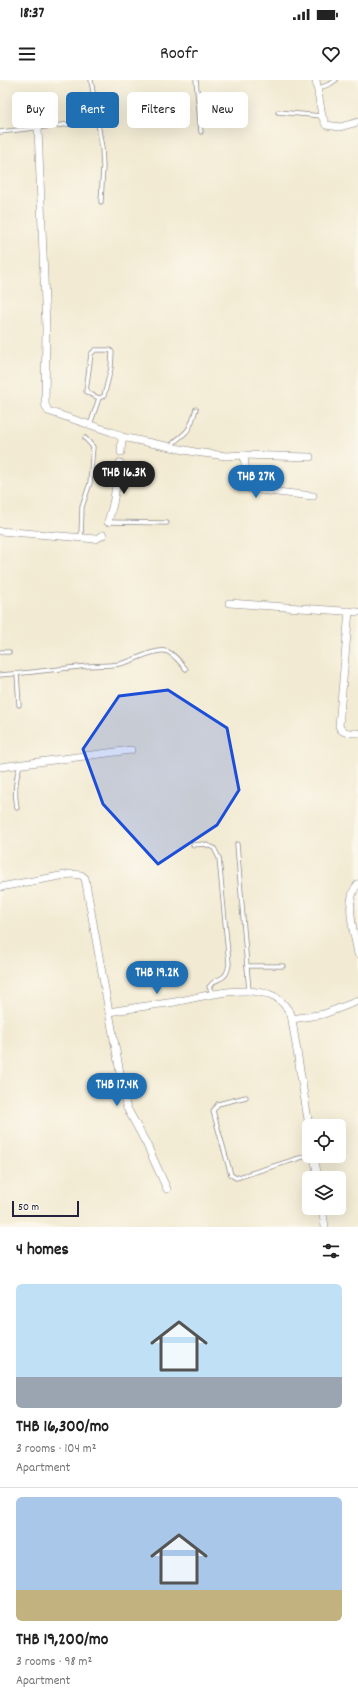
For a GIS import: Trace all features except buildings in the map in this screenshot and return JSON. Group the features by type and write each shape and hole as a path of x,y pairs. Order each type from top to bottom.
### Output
{"street":[{"path":"316,80 322,116 326,125 333,127 347,126 358,122"},
{"path":"38,128 46,328 46,408 50,412 122,437 170,447 226,456 244,455 310,457"},
{"path":"121,452 122,437"},
{"path":"244,455 247,485 250,489 313,496"},
{"path":"108,522 113,504 120,463"},
{"path":"0,531 96,539 103,535"},
{"path":"229,603 358,612"},
{"path":"349,611 338,726 340,730 345,732 358,733"},
{"path":"0,767 132,750"},
{"path":"0,887 72,874 81,875 85,878 126,1106 146,1143 167,1189"},
{"path":"358,884 354,889 351,900 351,920 358,954"},
{"path":"108,1012 176,1002 213,994 248,991 270,994 284,1004 291,1014 308,1119"},
{"path":"292,1019 324,1014 358,1002"},
{"path":"323,1215 325,1227"}],"lane":[{"path":"91,80 93,92"},
{"path":"196,80 201,132"},
{"path":"317,89 336,80"},
{"path":"278,112 322,116"},
{"path":"0,132 38,128"},
{"path":"99,128 103,161 102,202"},
{"path":"90,425 99,398 104,396 111,368 112,354 110,350 94,350 91,354 86,391 99,398"},
{"path":"170,447 175,440 185,434 189,428 196,409"},
{"path":"80,537 82,507 90,483 93,447 85,438"},
{"path":"108,522 167,523"},
{"path":"0,675 114,665 125,663 156,652 165,651 170,652 186,669"},
{"path":"0,652 9,652"},
{"path":"17,674 19,705"},
{"path":"17,808 14,792 15,779 20,764"},
{"path":"193,845 204,844 214,848 219,858 229,964 228,971 224,977 212,983 210,987 213,994"},
{"path":"237,844 248,991"},
{"path":"247,966 283,966"},
{"path":"246,1097 218,1104 212,1111 231,1175 236,1178 302,1157"}],"highlighted area":[{"path":"168,690 227,728 239,790 217,825 158,864 103,804 83,749 119,696"}]}
